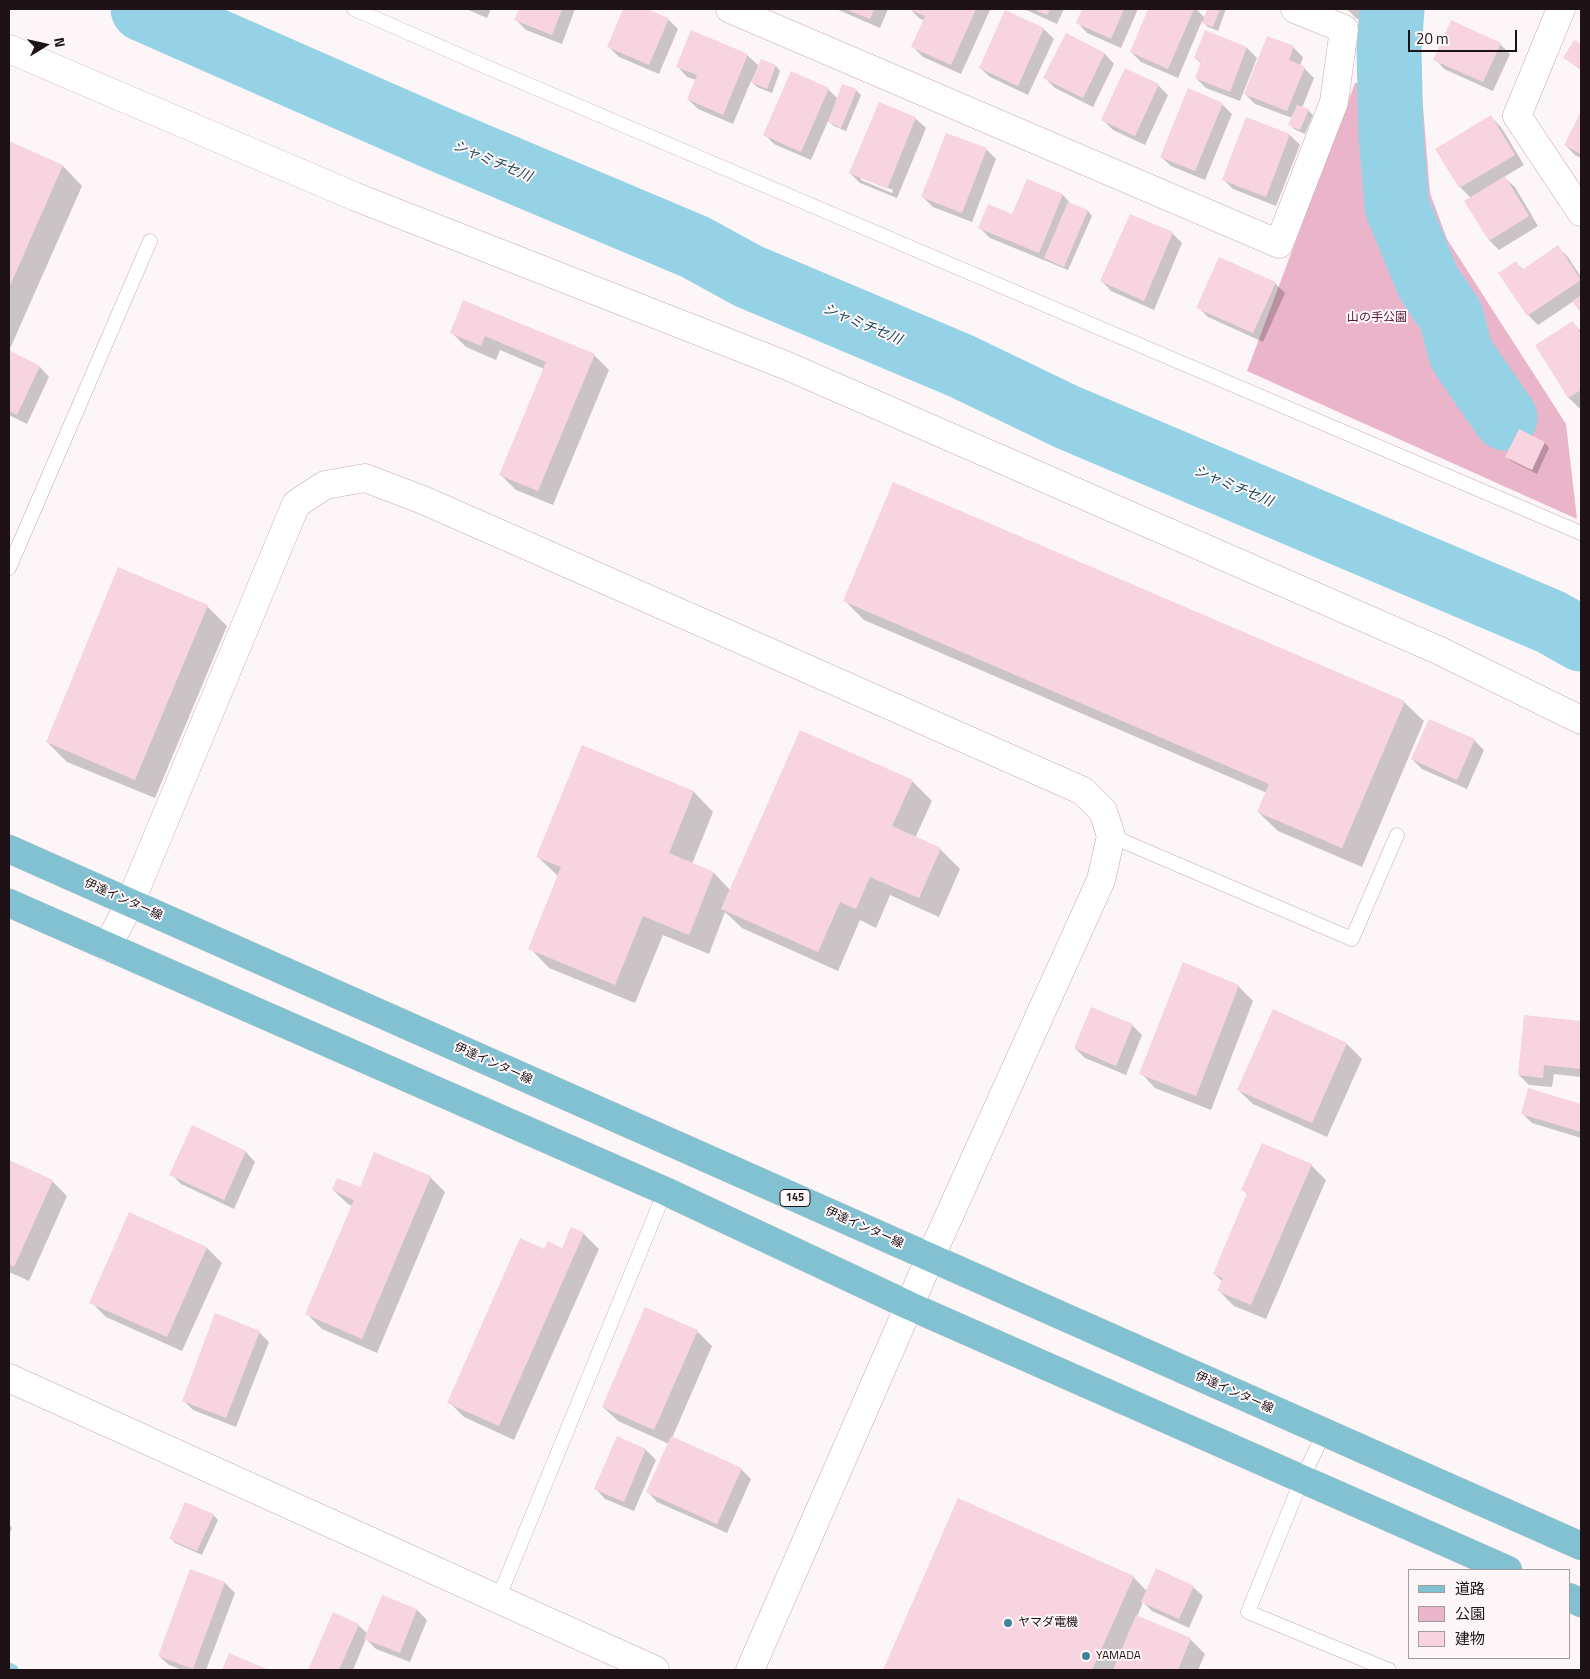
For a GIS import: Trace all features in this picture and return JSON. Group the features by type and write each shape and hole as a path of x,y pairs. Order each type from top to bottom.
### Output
{"main road":[{"name":"伊達インター線","path":"9,849 1581,1546"},
{"path":"9,904 665,1191 910,1306 1506,1569"}],"street":[{"path":"730,9 1279,244 1334,102 1344,30 1295,9"},
{"path":"1561,9 1517,116 1581,212"},
{"path":"9,49 356,197 794,369 1438,650 1581,720"},
{"path":"107,947 130,903 296,504 325,485 365,478 450,512 1082,791 1103,811 1111,836 1101,880 930,1258 750,1670"},
{"path":"9,1378 655,1670"}],"lane":[{"path":"354,9 1581,533"},
{"path":"9,568 150,241"},
{"path":"1111,836 1352,939 1397,835"},
{"path":"498,1599 665,1191"},
{"path":"1324,1433 1302,1479 1248,1612 1389,1670"}],"green space":[{"name":"山の手公園","path":"1421,82 1430,193 1447,239 1566,424 1577,519 1247,371 1355,83"}],"building":[{"path":"519,9 562,9 552,35 514,20"},
{"path":"623,9 646,9 669,18 649,65 607,47"},
{"path":"846,9 874,9 870,19"},
{"path":"908,9 976,9 951,65 911,47 925,16"},
{"path":"1033,9 1050,9 1047,15"},
{"path":"1082,9 1124,9 1111,39 1076,23"},
{"path":"1148,9 1194,9 1168,69 1130,52"},
{"path":"1207,9 1220,9 1213,27 1202,23"},
{"path":"1005,10 1044,28 1018,86 979,68"},
{"path":"1451,20 1501,43 1483,82 1433,60"},
{"path":"691,30 748,54 723,115 687,99 697,75 676,67"},
{"path":"1205,30 1247,47 1230,92 1195,78 1201,61 1194,58"},
{"path":"1066,33 1105,53 1083,98 1043,78"},
{"path":"1267,36 1294,46 1289,60 1305,67 1287,111 1244,94"},
{"path":"1574,40 1581,44 1581,69 1563,58"},
{"path":"761,59 776,65 767,89 751,82"},
{"path":"1125,68 1159,84 1135,136 1101,120"},
{"path":"791,71 829,88 801,152 763,135"},
{"path":"842,84 857,89 841,128 828,122"},
{"path":"1188,88 1223,103 1195,171 1160,157"},
{"path":"879,102 916,117 887,189 849,173"},
{"path":"1297,105 1309,109 1300,130 1288,125"},
{"path":"1581,111 1581,154 1564,145"},
{"path":"1491,115 1515,155 1459,188 1435,149"},
{"path":"1246,117 1290,134 1266,197 1222,180"},
{"path":"946,133 987,148 962,213 921,197"},
{"path":"9,141 63,165 9,288"},
{"path":"1505,176 1529,216 1489,241 1464,201"},
{"path":"1027,179 1063,194 1039,253 978,228 988,204 1012,214"},
{"path":"1068,202 1088,210 1064,267 1044,258"},
{"path":"1130,214 1173,232 1144,301 1100,281"},
{"path":"1558,245 1581,280 1527,316 1498,273 1516,261 1522,270"},
{"path":"1219,257 1276,282 1253,333 1196,308"},
{"path":"1581,295 1581,311 1580,312 1572,301"},
{"path":"463,300 595,354 538,491 499,475 546,362 485,336 481,346 450,333"},
{"path":"1573,321 1581,335 1581,390 1568,398 1535,345"},
{"path":"9,350 40,366 17,415 9,411"},
{"path":"1519,429 1545,442 1532,470 1505,457"},
{"path":"893,482 1405,701 1342,848 1257,812 1269,784 843,601"},
{"path":"118,567 208,605 135,780 46,742"},
{"path":"1429,719 1475,739 1457,780 1411,759"},
{"path":"800,730 913,780 892,826 941,848 919,898 870,877 856,909 840,902 818,952 721,909"},
{"path":"582,745 694,791 669,853 714,872 689,935 643,916 615,985 528,949 561,867 536,857"},
{"path":"1183,962 1239,985 1196,1096 1139,1074"},
{"path":"1091,1007 1133,1024 1116,1066 1074,1048"},
{"path":"1273,1009 1347,1043 1312,1123 1237,1090"},
{"path":"1524,1015 1581,1021 1581,1069 1544,1065 1543,1078 1518,1075"},
{"path":"1528,1088 1581,1104 1581,1132 1521,1114"},
{"path":"192,1125 246,1151 224,1200 169,1175"},
{"path":"1262,1143 1312,1164 1251,1305 1217,1291 1223,1278 1213,1274 1247,1193 1241,1190"},
{"path":"374,1152 431,1176 362,1339 305,1314 354,1200 332,1190 337,1178 360,1187"},
{"path":"9,1160 53,1180 14,1267 9,1264"},
{"path":"129,1212 207,1247 167,1337 89,1303"},
{"path":"571,1227 584,1233 499,1426 447,1403 520,1238 544,1249 548,1241 562,1248"},
{"path":"645,1307 698,1330 654,1430 602,1407"},
{"path":"215,1313 260,1331 226,1418 182,1401"},
{"path":"617,1436 646,1449 624,1502 594,1489"},
{"path":"671,1436 742,1468 717,1524 646,1492"},
{"name":"ヤマダ電機","path":"958,1498 1134,1576 1092,1670 883,1670"},
{"path":"185,1502 214,1514 197,1551 169,1539"},
{"path":"1156,1568 1194,1586 1179,1619 1141,1602"},
{"path":"190,1569 225,1582 193,1669 158,1656"},
{"path":"382,1595 417,1609 400,1653 364,1639"},
{"path":"333,1612 359,1624 339,1670 308,1670"},
{"path":"1136,1615 1191,1638 1178,1670 1113,1670"},
{"path":"229,1653 269,1670 222,1670"}],"waterway":[{"name":"シャミチセ川","path":"143,9 441,140 695,247 748,276 961,366 1067,417 1551,622 1581,639"},
{"path":"1392,9 1389,51 1391,136 1397,207 1429,284 1451,316 1461,354 1505,418"},
{"path":"9,1668 13,1670"}],"place":[{"name":"ヤマダ電機","path":"1008,1623"},
{"name":"YAMADA","path":"1086,1656"}]}
